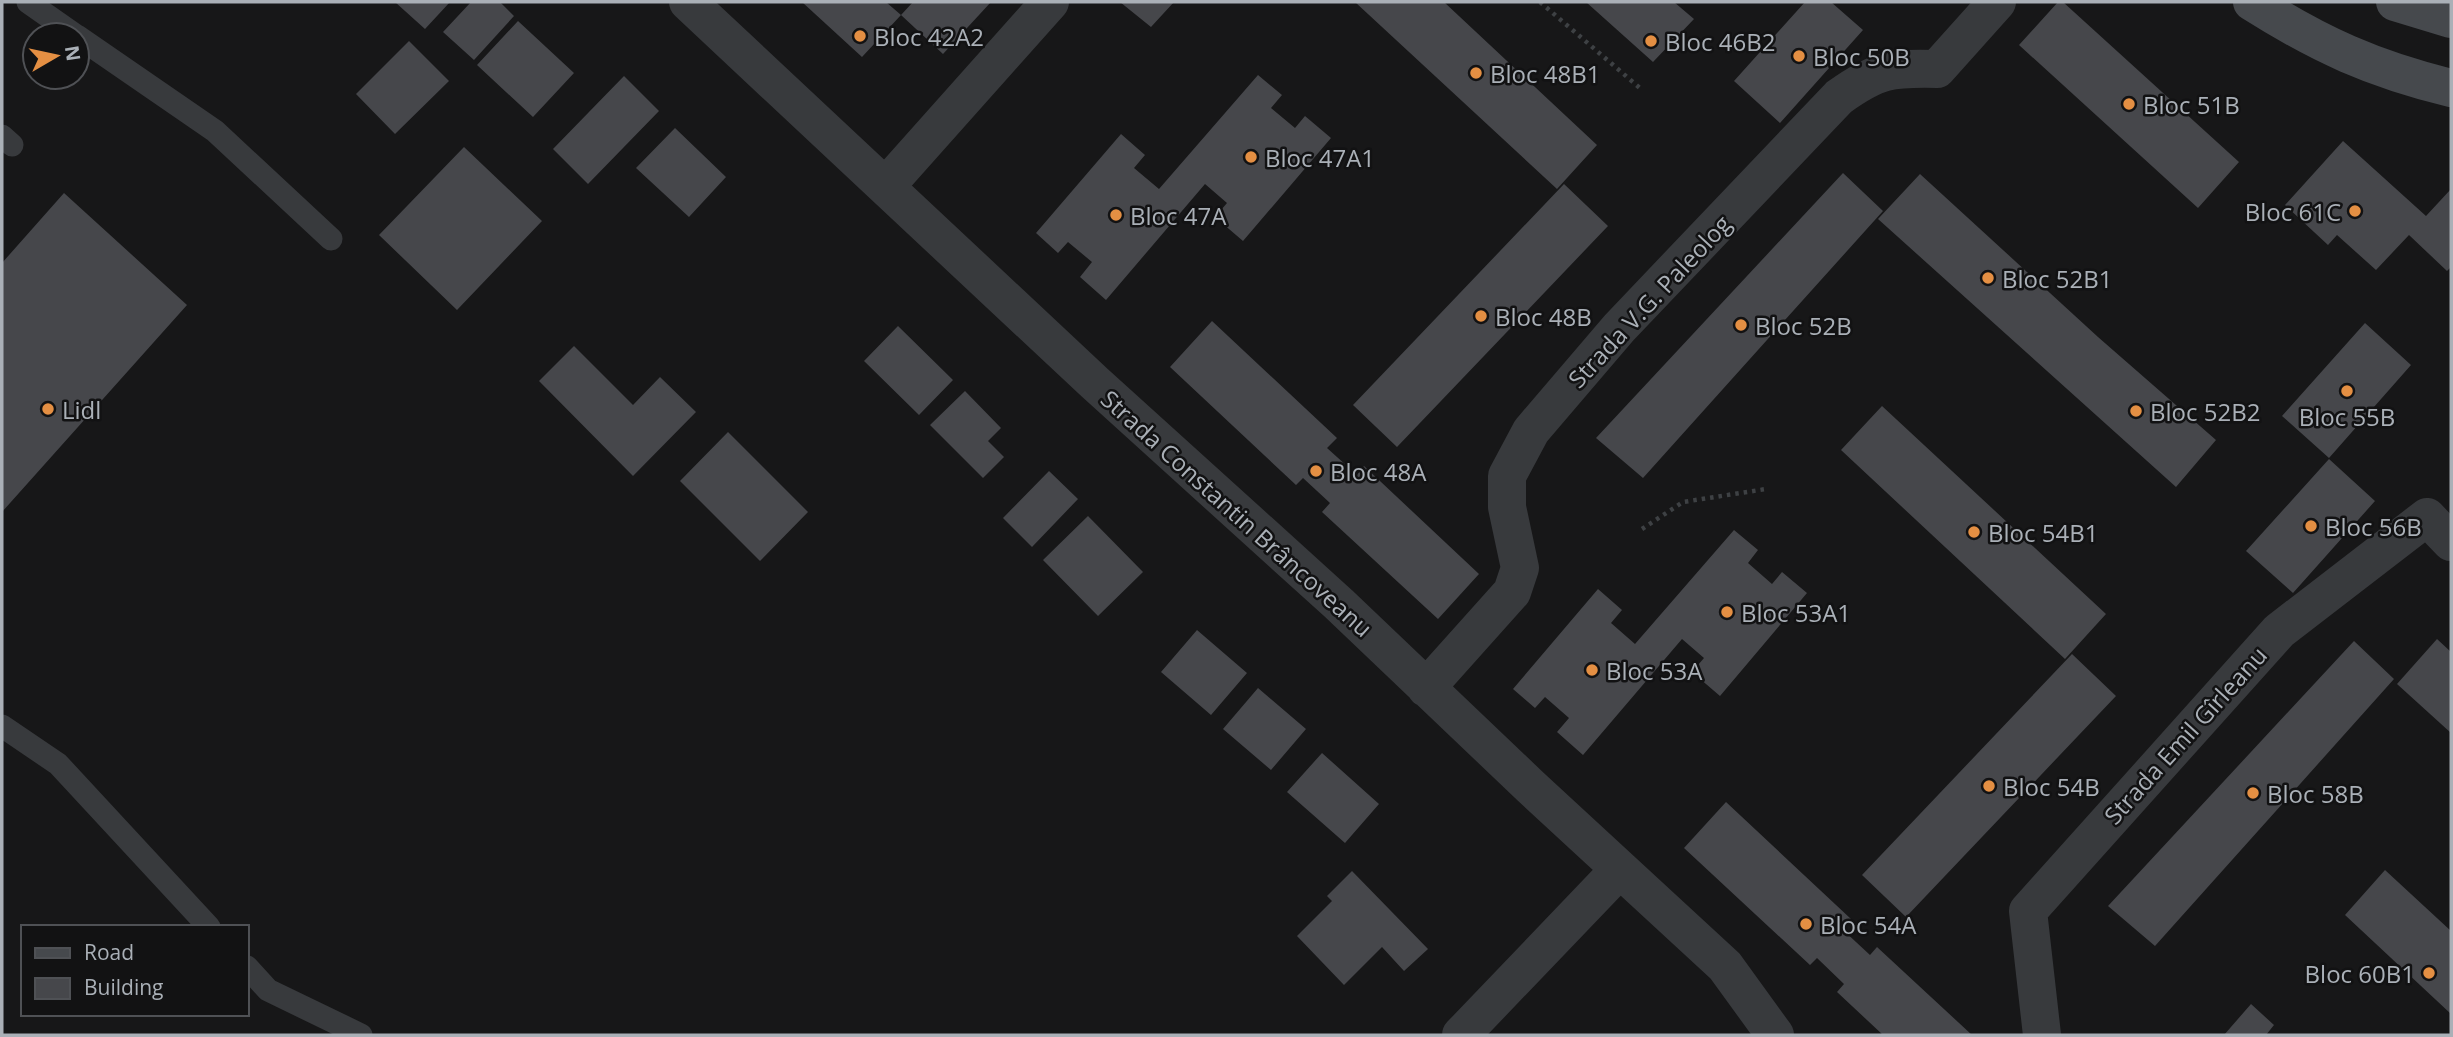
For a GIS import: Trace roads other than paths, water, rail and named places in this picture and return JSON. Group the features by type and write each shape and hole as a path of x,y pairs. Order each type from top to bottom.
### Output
{"street":[{"name":"Strada Constantin Brâncoveanu","path":"688,2 1095,383 1339,604 1619,870 1725,966 1775,1035"},
{"path":"886,186 1049,2"},
{"name":"Strada V.G. Paleolog","path":"1426,688 1512,592 1520,568 1507,507 1507,476 1531,431 1619,328 1839,97 1863,80 1895,68 1937,69 1997,2"},
{"path":"2252,2 2301,33 2360,61 2409,78 2451,88"},
{"path":"2395,2 2451,19"},
{"name":"Strada Emil Gîrleanu","path":"2042,1035 2028,911 2279,631 2427,517 2451,542"},
{"path":"1461,1035 1619,870"}],"lane":[{"path":"28,2 55,21"},
{"path":"91,46 215,131 331,239"},
{"path":"2,726 58,764 207,925"},
{"path":"248,968 268,990 361,1035"}],"place":[{"name":"Bloc 42A2","path":"860,36"},
{"name":"Bloc 46B2","path":"1651,41"},
{"name":"Bloc 50B","path":"1799,56"},
{"name":"Bloc 48B1","path":"1476,73"},
{"name":"Bloc 51B","path":"2129,104"},
{"name":"Bloc 47A1","path":"1251,157"},
{"name":"Bloc 61C","path":"2355,211"},
{"name":"Bloc 47A","path":"1116,215"},
{"name":"Bloc 52B1","path":"1988,278"},
{"name":"Bloc 48B","path":"1481,316"},
{"name":"Bloc 52B","path":"1741,325"},
{"name":"Bloc 55B","path":"2347,391"},
{"name":"Lidl","path":"48,409"},
{"name":"Bloc 52B2","path":"2136,411"},
{"name":"Bloc 48A","path":"1316,471"},
{"name":"Bloc 56B","path":"2311,526"},
{"name":"Bloc 54B1","path":"1974,532"},
{"name":"Bloc 53A1","path":"1727,612"},
{"name":"Bloc 53A","path":"1592,670"},
{"name":"Bloc 54B","path":"1989,786"},
{"name":"Bloc 58B","path":"2253,793"},
{"name":"Bloc 54A","path":"1806,924"},
{"name":"Bloc 60B1","path":"2429,973"}]}
